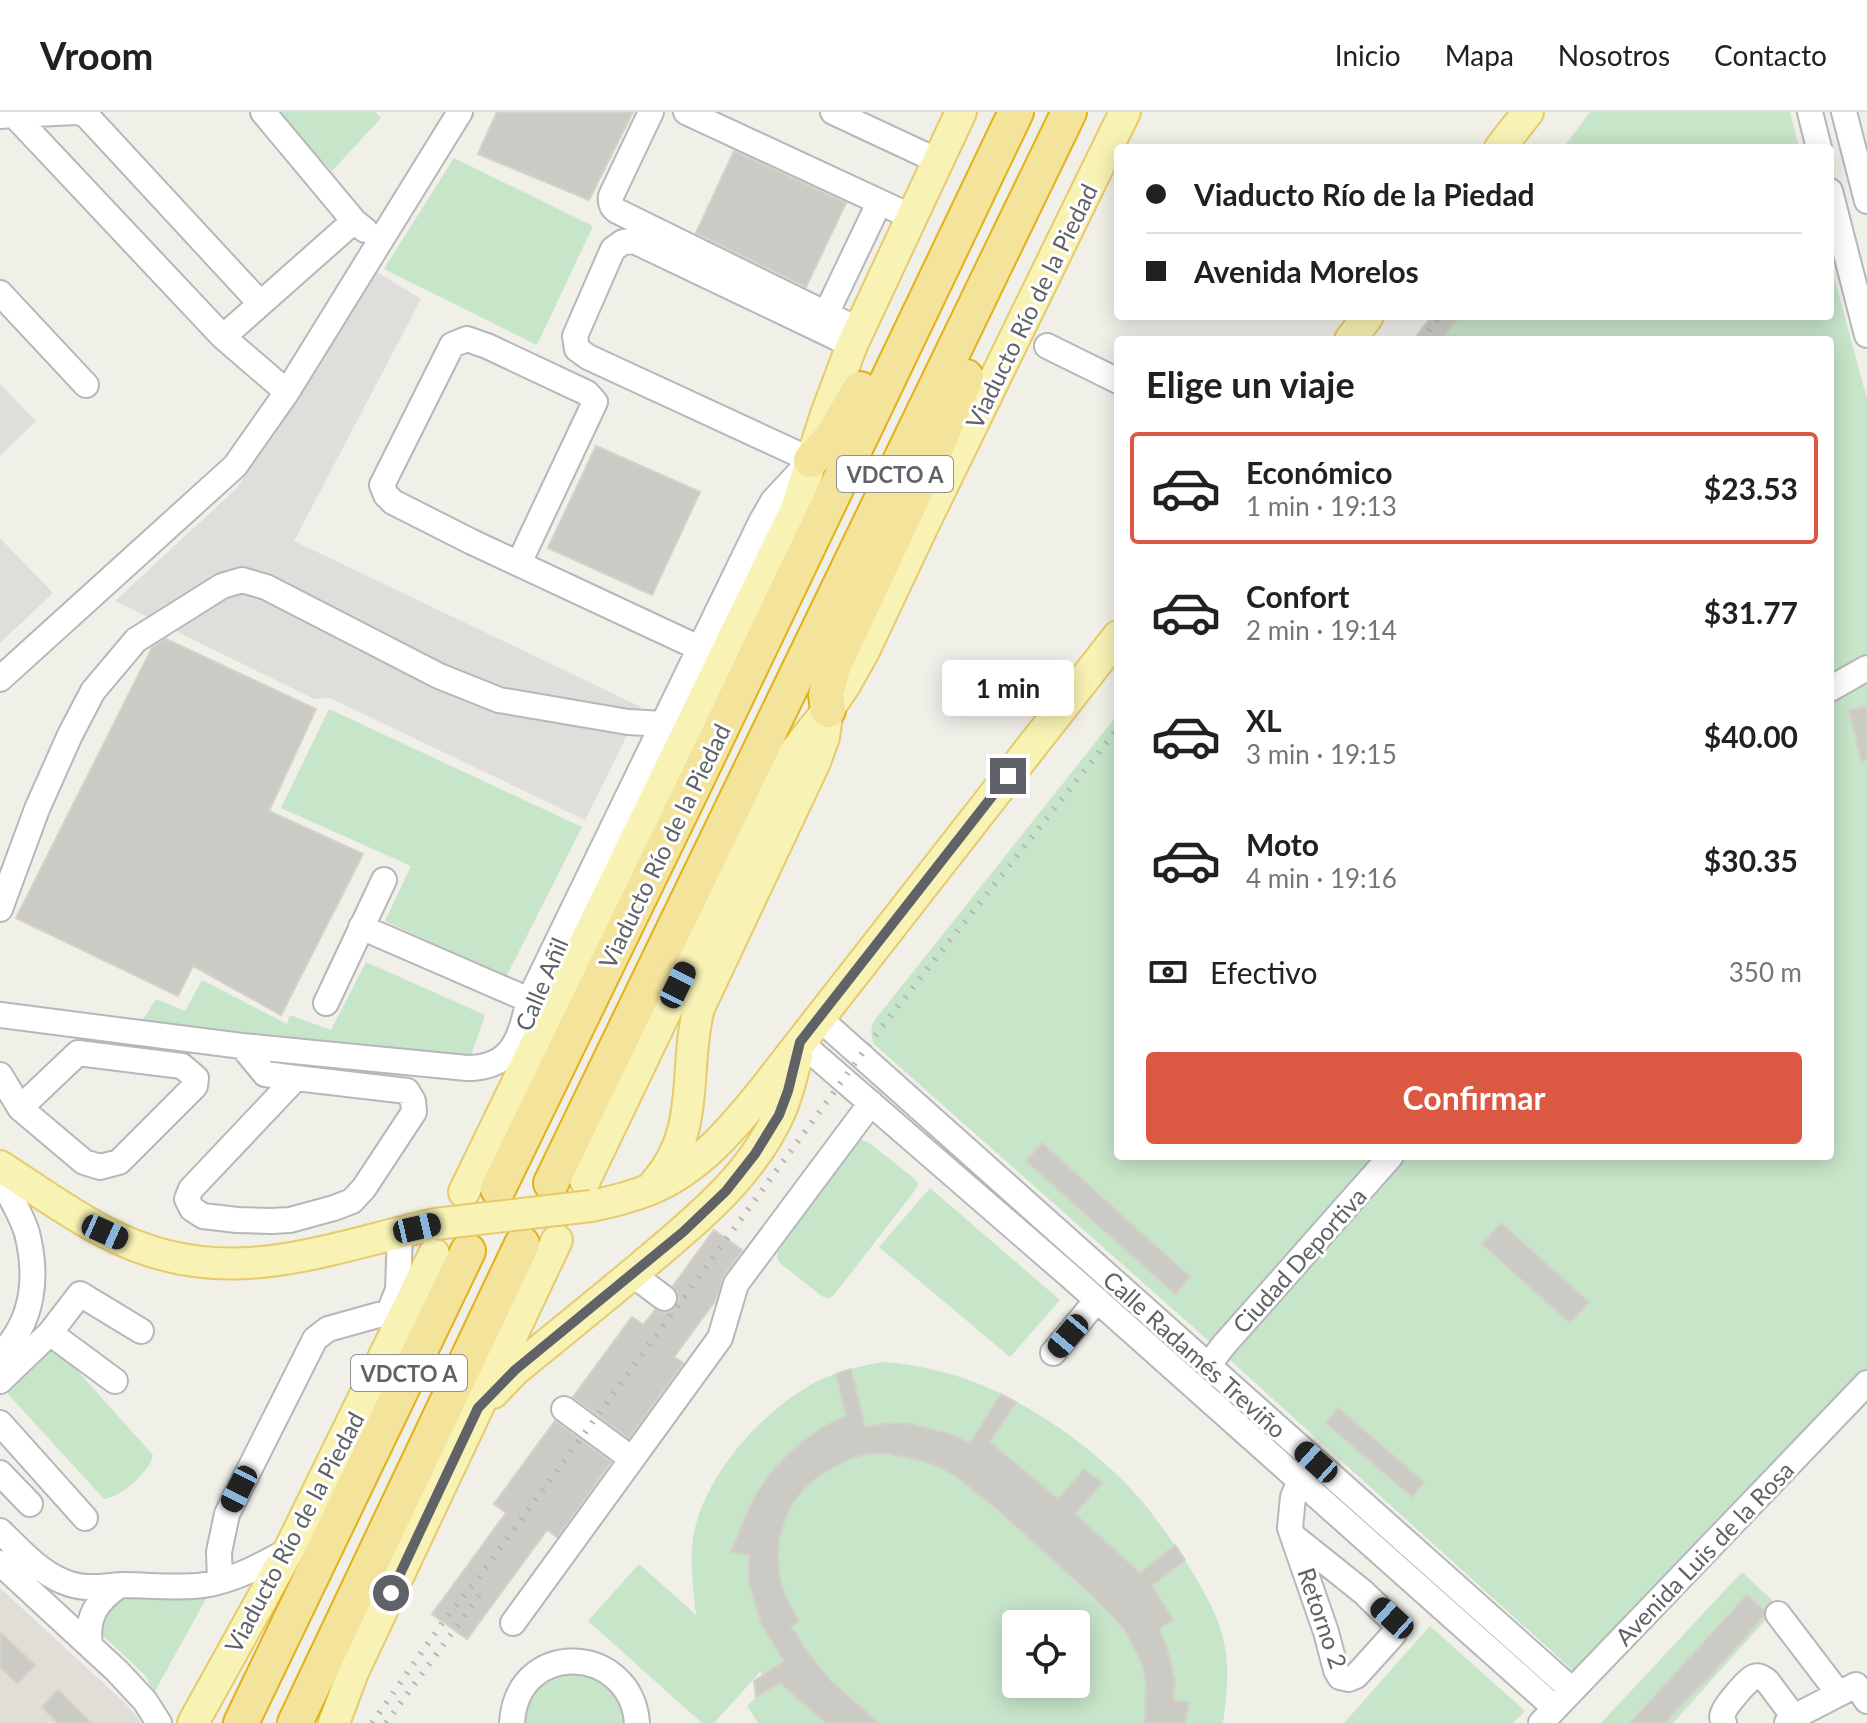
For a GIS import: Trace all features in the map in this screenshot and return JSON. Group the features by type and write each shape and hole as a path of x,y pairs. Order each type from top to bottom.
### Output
{"highway":[{"name":"Viaducto Río de la Piedad","path":"498,1189 1016,112"},
{"name":"Viaducto Río de la Piedad","path":"551,1183 1069,112"},
{"path":"828,710 826,695 833,667 973,362 991,316 1029,195"},
{"path":"811,460 832,437 931,263 962,222"},
{"name":"VDCTO A","path":"295,1723 522,1244"},
{"name":"Viaducto Río de la Piedad","path":"241,1723 468,1251"}],"main road":[{"name":"Viaducto Río de la Piedad","path":"464,1192 796,509 825,417 856,338 961,112"},
{"name":"Viaducto Río de la Piedad","path":"588,1193 784,765 828,710 868,644 1125,112"},
{"path":"1503,144 1528,112"},
{"path":"0,1166 105,1232 176,1259 223,1264 270,1262 332,1251 400,1232 435,1239 588,1193 622,1199 649,1190 691,1167 749,1109 1114,641"},
{"path":"649,1190 671,1162 682,1136 691,1081 693,1031 699,1008 815,762 824,737 828,710"},
{"path":"478,1408 515,1370 705,1212 733,1182 779,1115 800,1042"},
{"name":"Viaducto Río de la Piedad","path":"193,1723 289,1550 435,1239"},
{"path":"334,1723 353,1672 557,1240"}],"street":[{"path":"7,116 78,112 87,116 260,303"},
{"path":"263,112 354,221 380,241"},
{"path":"0,679 235,466 287,392 460,112"},
{"path":"651,112 611,196 612,208 826,314 856,338"},
{"path":"686,112 912,217"},
{"path":"833,112 938,161"},
{"path":"1810,112 1818,144"},
{"path":"1844,112 1867,201"},
{"path":"7,116 223,337 287,392"},
{"path":"826,314 879,203"},
{"path":"1834,207 1867,335"},
{"path":"223,337 354,221"},
{"path":"811,460 588,357 577,349 575,336 613,249 623,242 634,241 856,338"},
{"path":"0,293 86,385"},
{"path":"519,563 595,402 587,393 487,346 467,339 459,340 452,345 382,485 386,495 393,502 472,542 699,648"},
{"path":"1047,346 1114,379"},
{"name":"Calle Añil","path":"0,1015 242,1046 467,1068 481,1067 503,1058 521,1032 529,1000 773,501 811,460"},
{"path":"1,904 37,809 93,691 136,640 222,586 242,580 266,587 439,676 499,700 628,722 664,724"},
{"path":"1834,687 1867,668"},
{"path":"326,1003 384,880"},
{"path":"361,927 529,1000"},
{"name":"Calle Radamés Treviño","path":"819,1018 1208,1366 1308,1471 1556,1707"},
{"name":"Calle Radamés Treviño","path":"800,1042 1097,1300 1308,1471"},
{"path":"242,1046 265,1074 407,1091 413,1101 414,1112 364,1188 352,1201 290,1220 203,1216 192,1209 187,1199 191,1189 296,1078"},
{"path":"0,1075 20,1108 84,1162 93,1166 111,1166 119,1162 195,1086 196,1078 182,1066 78,1053 20,1108"},
{"path":"513,1623 720,1338 736,1284 871,1103"},
{"name":"Ciudad Deportiva","path":"1208,1366 1387,1160"},
{"path":"0,1176 26,1230 34,1272 32,1300 21,1325 0,1355"},
{"path":"220,1581 219,1552 227,1514 315,1339 328,1329 389,1312 398,1290 400,1232"},
{"path":"1071,1277 1087,1258"},
{"path":"632,1274 664,1298"},
{"path":"0,1381 50,1333 80,1294 141,1331"},
{"path":"1053,1353 1097,1300"},
{"path":"50,1333 115,1381"},
{"name":"Avenida Luis de la Rosa","path":"1556,1707 1867,1383"},
{"path":"564,1409 632,1459"},
{"path":"0,1423 85,1518"},
{"name":"Retorno 2","path":"1293,1536 1363,1592 1396,1624 1393,1635 1356,1676 1349,1679 1340,1677 1336,1670 1290,1528 1292,1501 1308,1471"},
{"path":"0,1473 30,1504"},
{"path":"0,1531 42,1569 67,1583 95,1589 120,1585 188,1587 220,1581 259,1567 289,1550"},
{"path":"0,1563 117,1671 145,1701 159,1723"},
{"path":"90,1646 89,1628 96,1607 103,1597 120,1585"},
{"path":"1778,1614 1839,1694"},
{"path":"512,1723 520,1689 530,1678 553,1664 571,1662 598,1666 621,1681 634,1704 637,1723"},
{"path":"1724,1723 1725,1709 1754,1677 1767,1681 1791,1720 1856,1685 1867,1701"}],"shaded area":[{"path":"377,272 421,299 294,541 641,707 585,820 330,698 314,699 115,601 237,488"},
{"path":"0,384 36,421 0,456"},
{"path":"0,538 53,593 0,643"},
{"path":"0,1588 125,1703 142,1723 0,1723"}],"green space":[{"path":"274,112 375,112 381,118 332,171"},
{"path":"1590,112 1790,112 1798,144 1566,144"},
{"path":"454,158 593,226 537,345 384,269"},
{"path":"1834,277 1867,399 1867,1377 1578,1675 1219,1350 874,1044 872,1035 874,1021 1114,719 1114,1160 1834,1160 1834,336 1416,336 1429,320 1834,320"},
{"path":"329,709 582,827 506,977 385,921 411,866 281,808"},
{"path":"366,962 485,1015 469,1062 138,1027 156,999 185,1011 202,980 287,1024 290,1015 331,1030"},
{"path":"861,1140 868,1142 918,1184 834,1295 823,1297 780,1263 778,1250"},
{"path":"930,1188 1060,1300 1010,1357 879,1247"},
{"path":"56,1347 153,1455 141,1476 111,1497 104,1499 8,1394 6,1387 43,1350"},
{"path":"885,1362 963,1378 1037,1413 1078,1441 1114,1472 1158,1521 1200,1585 1216,1616 1227,1659 1223,1723 758,1723 747,1706 756,1697 754,1681 762,1675 760,1672 714,1723 702,1723 588,1621 639,1564 696,1615 692,1547 706,1497 720,1473 736,1449 777,1409 820,1380"},
{"path":"1742,1572 1778,1606 1673,1723 1601,1723"},
{"path":"202,1595 206,1599 154,1693 146,1676 102,1635 102,1622 113,1606 130,1596"},
{"path":"1430,1626 1525,1711 1513,1723 1344,1723"},
{"path":"570,1672 595,1677 610,1686 629,1723 522,1723 532,1696 544,1684"}],"building":[{"path":"497,112 633,112 589,200 478,154"},
{"path":"734,151 846,203 806,287 696,233"},
{"path":"1429,320 1456,320 1444,336 1416,336"},
{"path":"596,446 700,492 652,595 548,548"},
{"path":"166,639 316,709 269,811 363,854 281,1015 193,966 178,996 16,918 152,648"},
{"path":"1867,706 1867,760 1861,761 1849,710"},
{"path":"1042,1143 1190,1277 1175,1294 1026,1161"},
{"path":"1501,1223 1589,1302 1570,1323 1482,1244"},
{"path":"714,1230 742,1250 724,1275 715,1301 674,1357 683,1363 629,1438 573,1397 632,1317 643,1325 655,1310 663,1313 675,1308 679,1299 673,1286"},
{"path":"851,1369 865,1427 889,1423 911,1424 950,1434 970,1443 1001,1394 1016,1402 990,1442 1058,1499 1084,1469 1102,1483 1075,1514 1140,1573 1175,1545 1185,1560 1152,1586 1173,1619 1160,1629 1175,1681 1173,1700 1189,1702 1185,1723 1145,1723 1146,1681 1142,1664 1124,1629 1095,1598 999,1511 957,1477 939,1467 885,1453 849,1459 817,1477 803,1490 784,1522 778,1559 785,1596 799,1621 791,1626 805,1649 831,1681 879,1723 826,1723 780,1683 756,1697 754,1681 784,1661 761,1624 749,1582 749,1555 731,1552 755,1496 769,1475 806,1439 846,1416 836,1374"},
{"path":"1338,1408 1424,1482 1412,1497 1326,1423"},
{"path":"555,1421 611,1462 557,1537 547,1530 467,1639 432,1614 506,1513 494,1504"},
{"path":"1747,1595 1764,1610 1763,1617 1700,1687 1665,1723 1630,1723"},
{"path":"0,1632 35,1665 17,1683 0,1667"},
{"path":"58,1690 91,1723 58,1723 42,1707"}],"railway":[{"path":"1424,336 1437,320"},
{"path":"372,1723 880,1029 1114,733"},
{"path":"386,1723 484,1589"}],"route":[{"path":"391,1593 478,1408 515,1370 632,1274 726,1191 755,1154 779,1115 800,1042 1008,776"}]}
